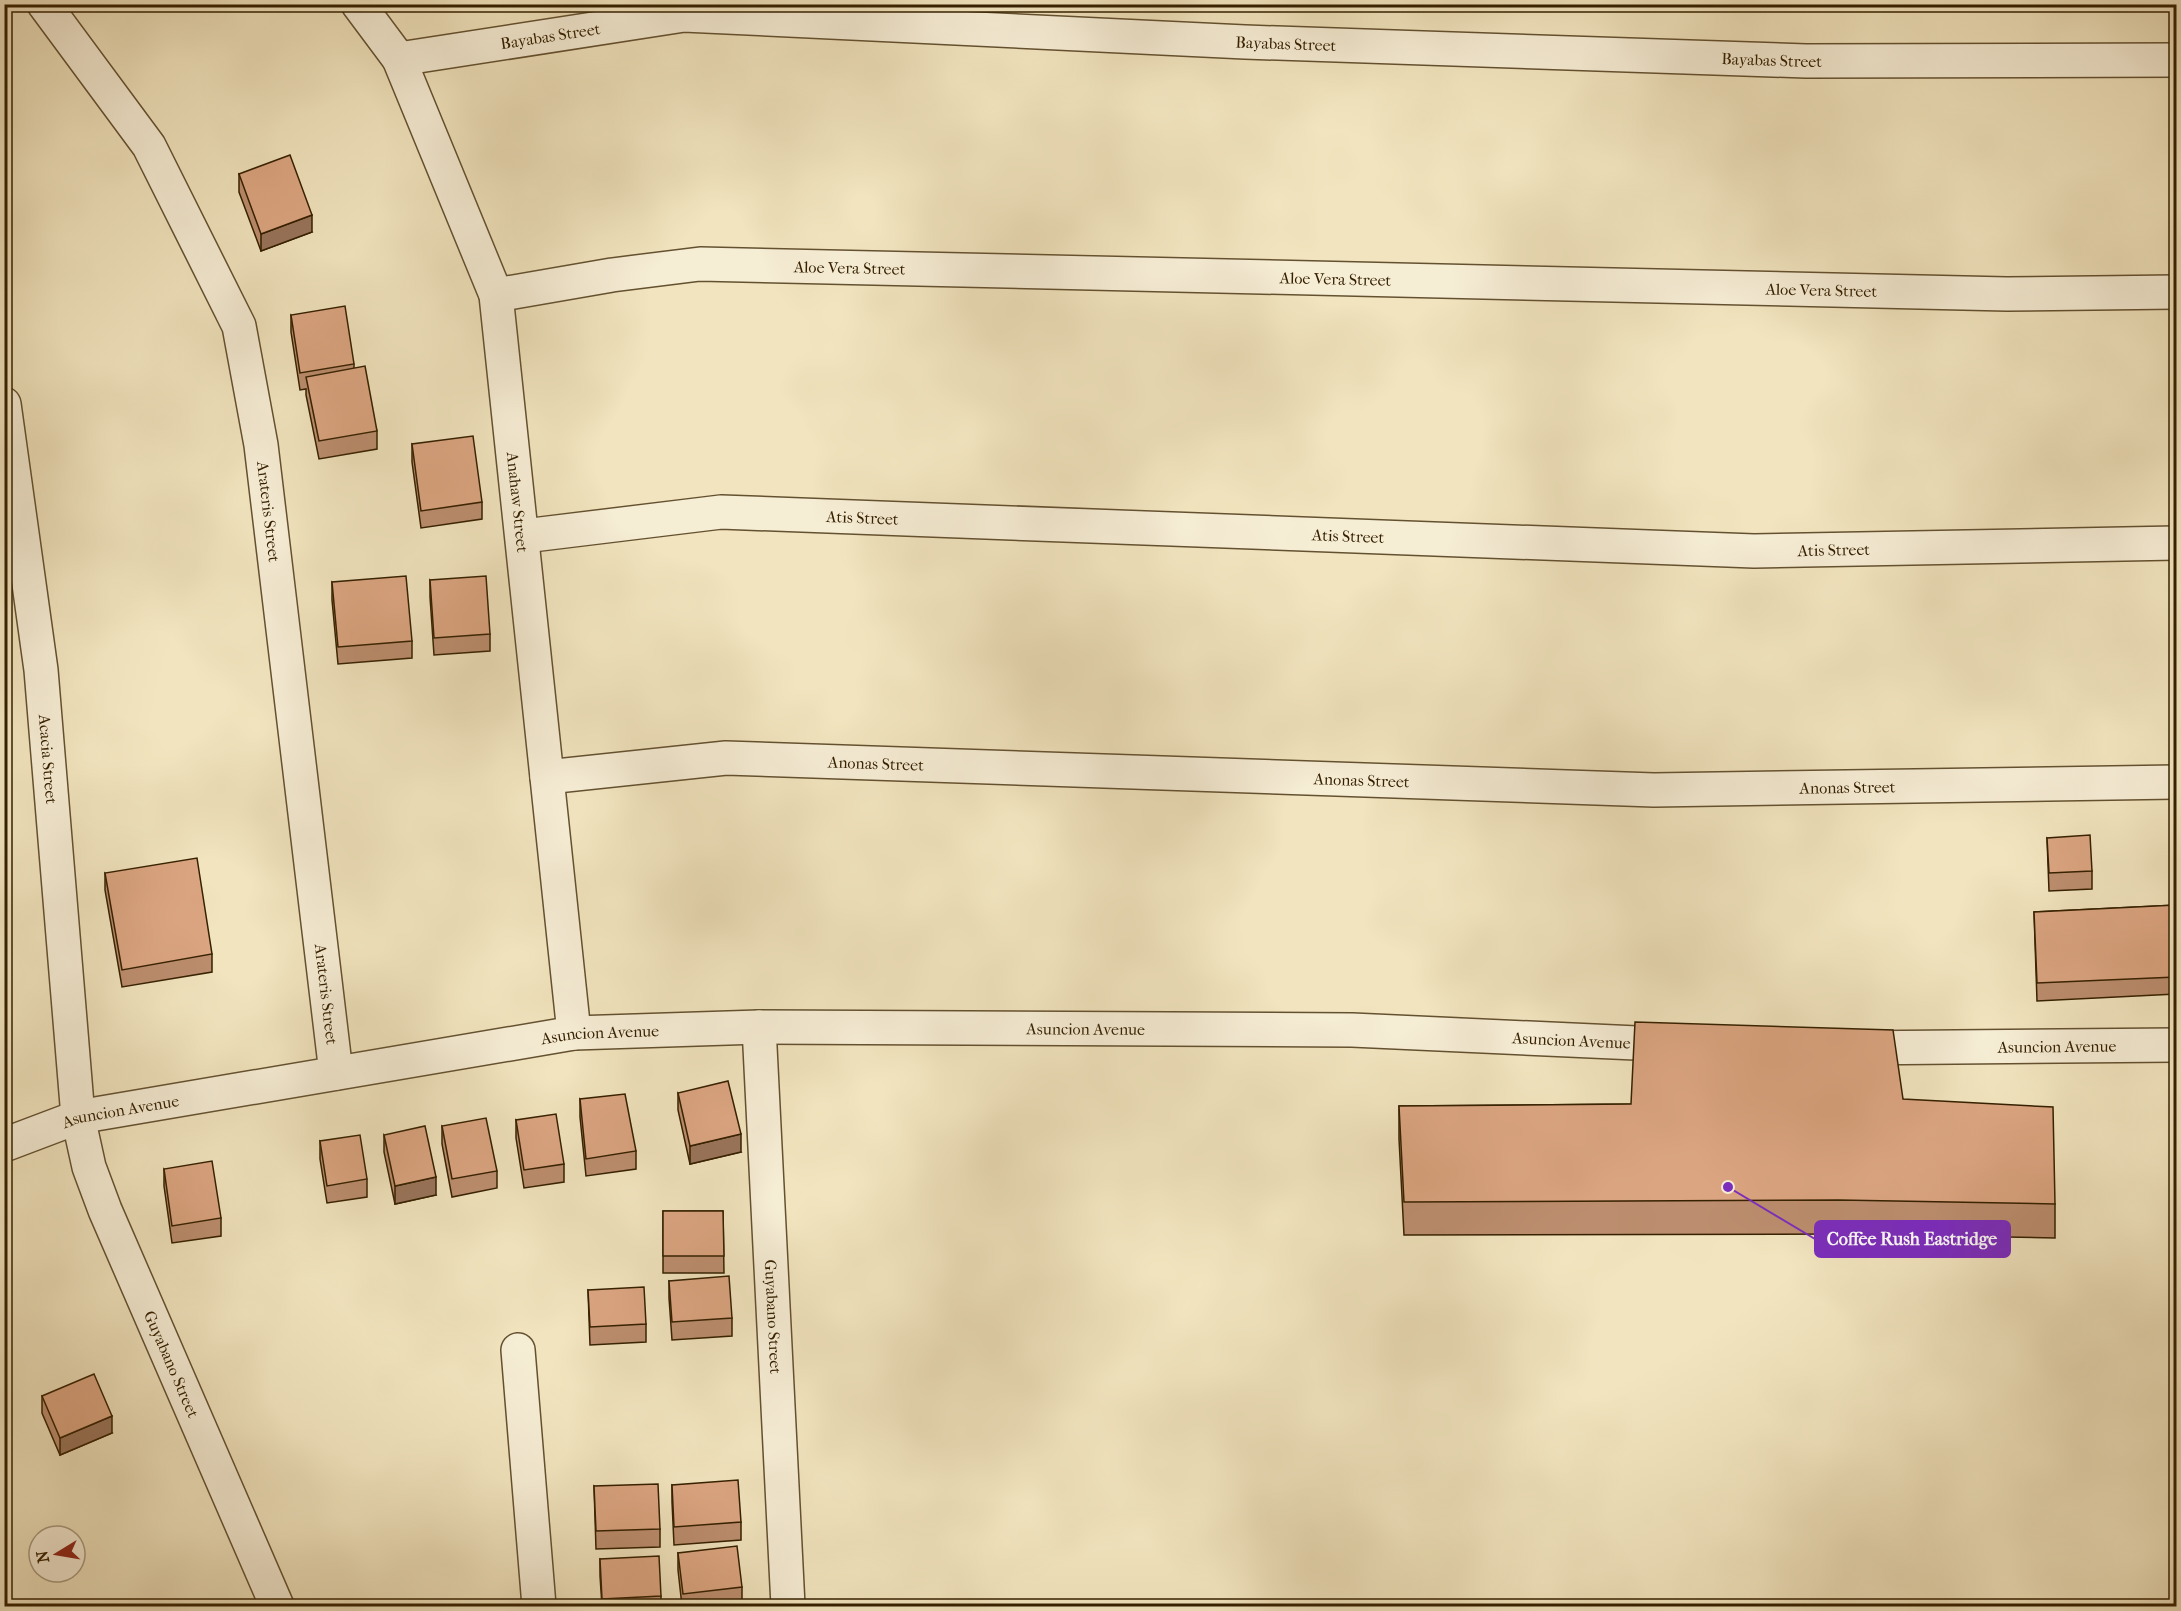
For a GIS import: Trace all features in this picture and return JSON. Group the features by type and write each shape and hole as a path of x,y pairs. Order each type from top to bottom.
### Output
{"street":[{"name":"Arateris Street","path":"44,4 149,146 239,326 261,445 336,1073"},
{"name":"Anahaw Street","path":"358,4 399,59 496,295 524,536 574,1033"},
{"name":"Bayabas Street","path":"399,59 684,15 1245,42 1806,61 2176,60"},
{"name":"Aloe Vera Street","path":"496,295 612,275 700,264 1983,293 2176,292"},
{"name":"Acacia Street","path":"4,404 41,670 78,1117"},
{"name":"Atis Street","path":"524,536 721,512 1754,551 2176,543"},
{"name":"Anonas Street","path":"547,777 726,758 1654,790 2176,782"},
{"name":"Asuncion Avenue","path":"4,1145 78,1117 574,1033 759,1027 1352,1030 1711,1047"},
{"name":"Guyabano Street","path":"759,1027 788,1606"},
{"name":"Asuncion Avenue","path":"1818,1048 2176,1045"},
{"name":"Guyabano Street","path":"78,1117 89,1167 105,1210 277,1606"},
{"path":"518,1350 539,1606"}],"building":[{"path":"290,155 312,215 261,234 239,174"},
{"path":"345,306 354,364 300,373 291,315"},
{"path":"365,366 377,431 319,441 306,377"},
{"path":"473,436 482,502 421,511 412,444"},
{"path":"406,576 412,641 338,647 332,582"},
{"path":"486,576 490,634 434,638 430,580"},
{"path":"2090,835 2092,871 2049,873 2047,838"},
{"path":"197,858 212,954 122,970 105,873"},
{"path":"2176,905 2176,977 2037,983 2034,912"},
{"path":"1635,1022 1893,1030 1903,1099 2053,1107 2055,1204 1839,1200 1404,1202 1399,1106 1631,1104"},
{"path":"728,1081 741,1134 690,1146 678,1093"},
{"path":"625,1094 636,1151 586,1159 580,1099"},
{"path":"556,1114 564,1164 524,1170 516,1120"},
{"path":"486,1118 497,1171 452,1179 442,1126"},
{"path":"425,1126 436,1177 395,1186 384,1135"},
{"path":"360,1135 367,1179 327,1186 320,1141"},
{"path":"212,1161 221,1218 172,1226 164,1169"},
{"path":"663,1211 723,1211 724,1256 663,1256"},
{"path":"729,1276 732,1318 672,1322 669,1281"},
{"path":"644,1287 646,1324 590,1327 588,1290"},
{"path":"94,1374 112,1416 60,1438 42,1396"},
{"path":"738,1480 741,1522 674,1527 672,1485"},
{"path":"658,1484 660,1529 596,1531 594,1486"},
{"path":"737,1546 742,1587 683,1594 678,1553"},
{"path":"659,1556 661,1596 602,1599 600,1559"}],"place":[{"name":"Coffee Rush Eastridge","path":"1728,1187"}]}
